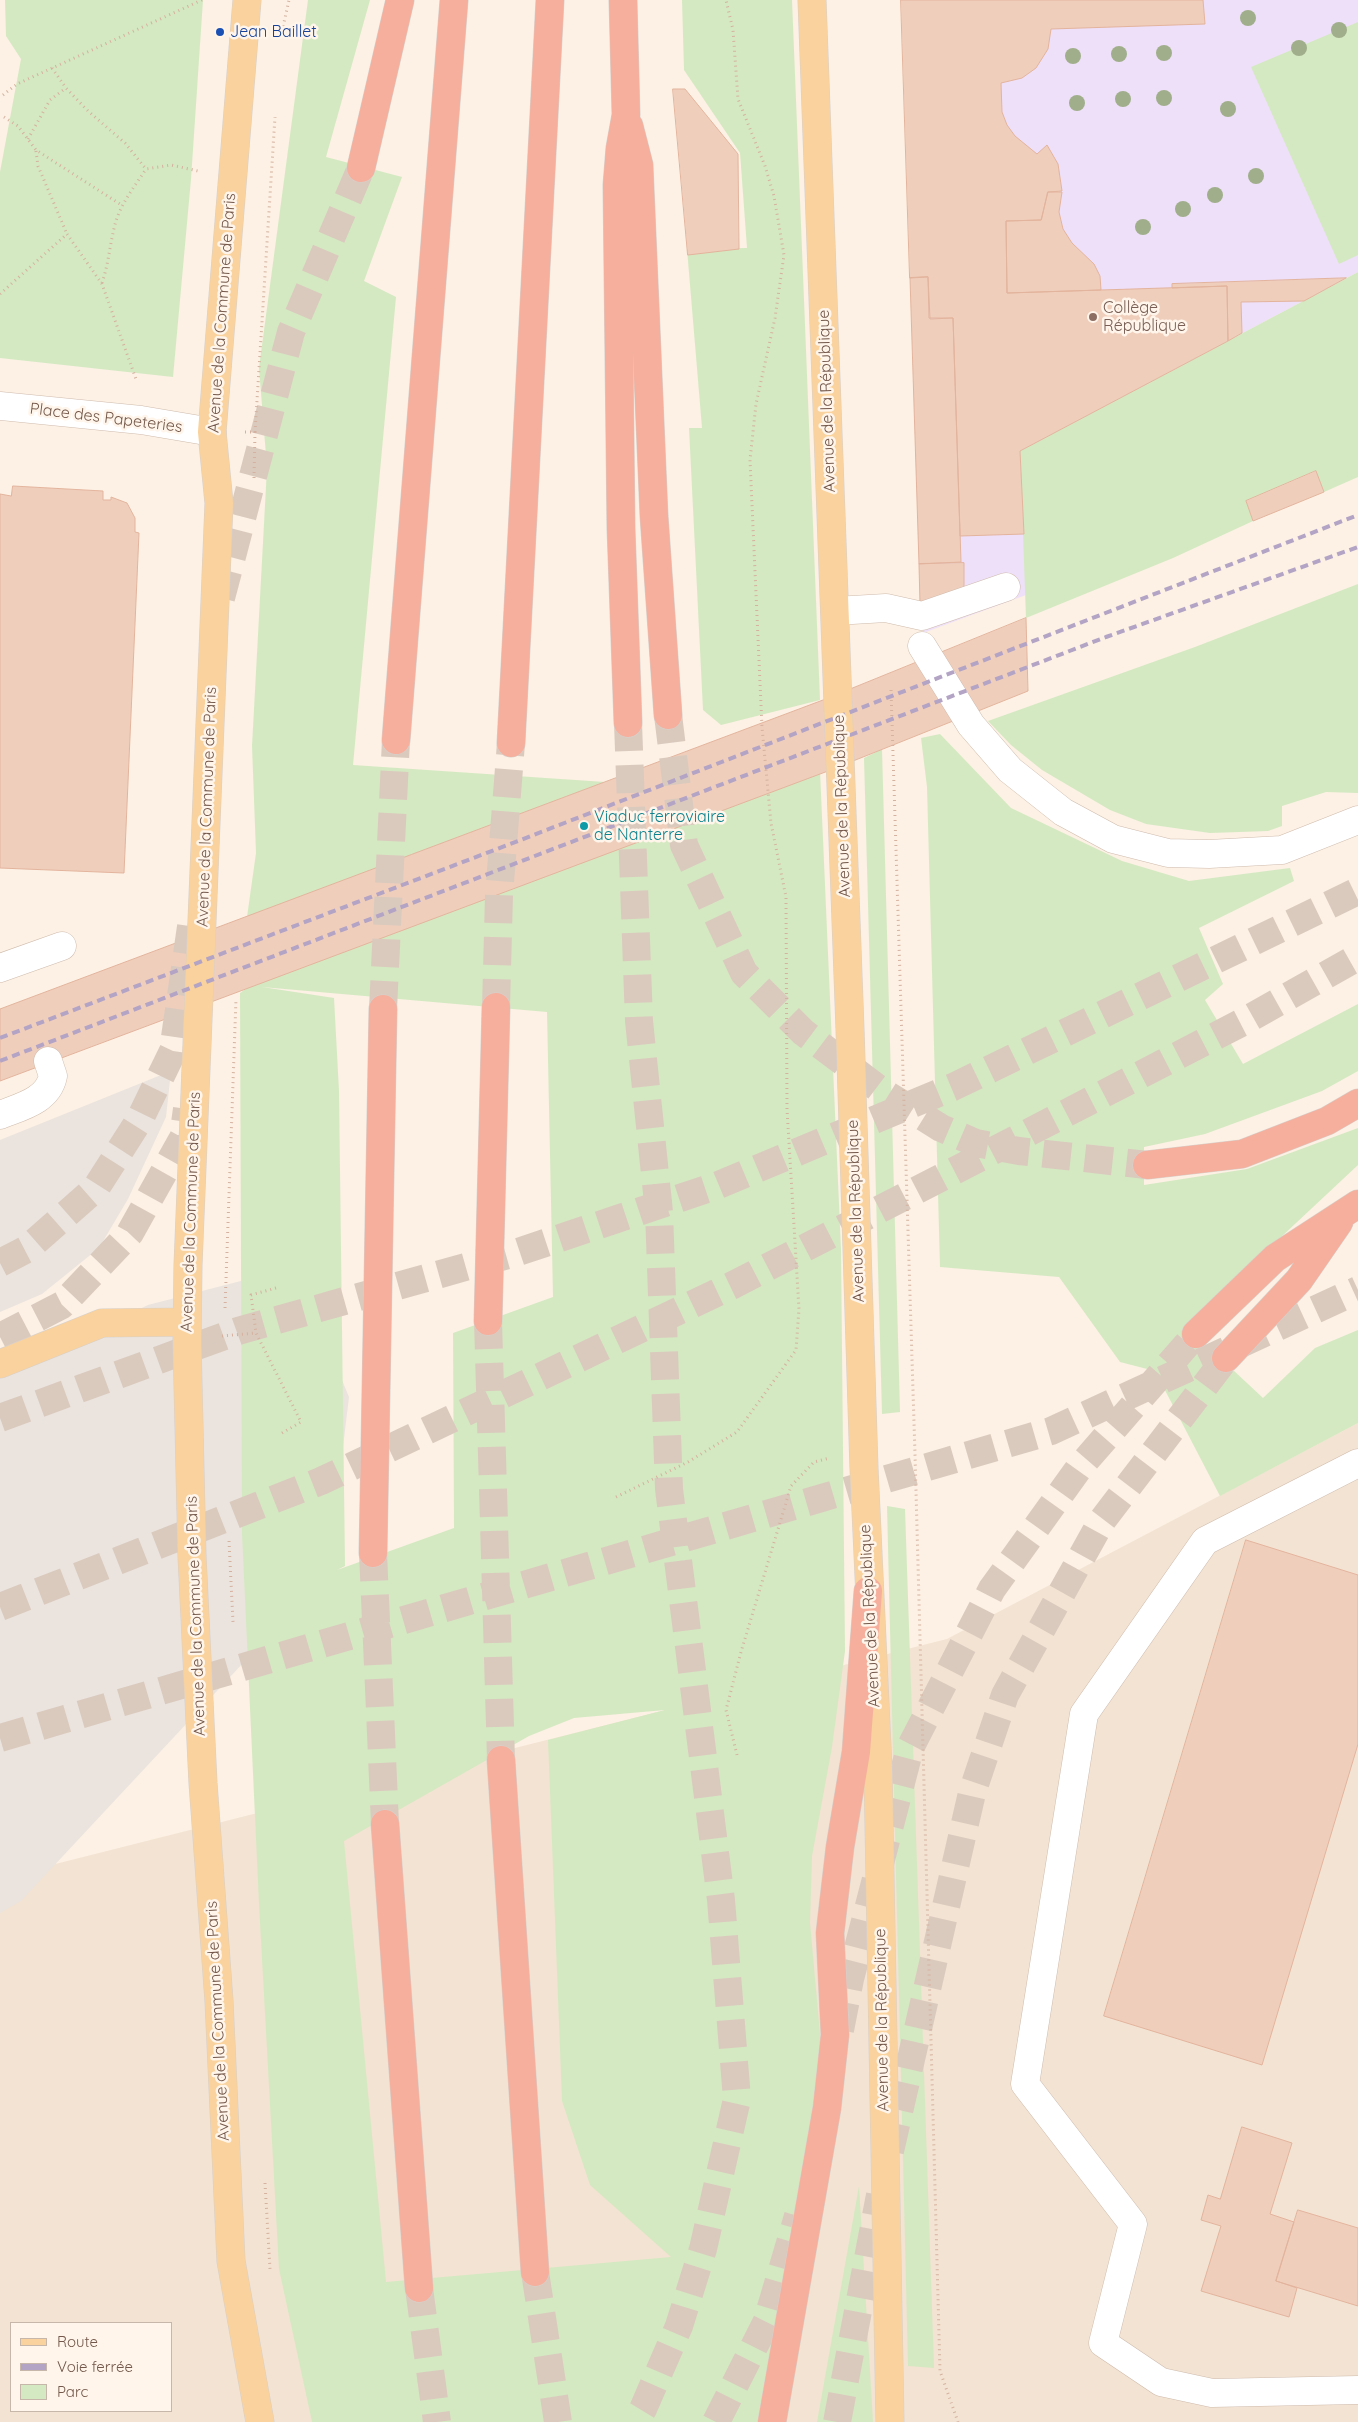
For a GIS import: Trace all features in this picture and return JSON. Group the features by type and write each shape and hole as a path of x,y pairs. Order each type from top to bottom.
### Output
{"highway":[{"path":"361,168 400,0"},
{"path":"396,740 454,0"},
{"path":"511,743 550,0"},
{"path":"623,0 626,115 620,148 617,185 621,528 628,723"},
{"path":"626,115 639,165 654,516 668,715"},
{"path":"488,1322 496,1007"},
{"path":"373,1553 383,1009"},
{"path":"1147,1165 1242,1154 1327,1121 1358,1103"},
{"path":"1196,1334 1275,1258 1352,1208"},
{"path":"1226,1358 1299,1280 1352,1208"},
{"path":"772,2422 828,2099 835,2035 830,1933 840,1847 856,1752 868,1591"},
{"path":"500,1760 535,2272"},
{"path":"385,1824 419,2288"}],"main road":[{"name":"Avenue de la Commune de Paris","path":"247,0 212,432 219,503 187,1322 192,1556 200,1734 218,2001 231,2261 260,2422"},
{"name":"Avenue de la République","path":"812,0 868,1591 878,1769 890,2422"},
{"path":"0,1364 102,1323 187,1322"}],"street":[{"name":"Place des Papeteries","path":"0,406 142,420 212,432"},
{"path":"835,611 886,608 922,616 1006,587"},
{"path":"922,646 971,725 1010,770 1063,812 1113,839 1168,853 1209,854 1282,850 1358,820"},
{"path":"0,968 62,946"},
{"path":"0,1115 31,1103 47,1090 52,1076 48,1061"},
{"path":"1358,1463 1204,1541 1084,1714 1025,2084 1133,2224 1103,2343 1161,2382 1212,2393 1358,2390"}],"path":[{"path":"3,95 17,84 202,0"},
{"path":"280,43 289,0"},
{"path":"616,1497 688,1462 737,1432 796,1350 799,1309 787,1109 786,897 771,823 762,727 750,460 756,404 778,299 784,255 774,196 738,98 732,30 726,0"},
{"path":"52,68 66,88 126,143 146,170"},
{"path":"28,139 50,100 66,88"},
{"path":"254,486 255,432 275,112"},
{"path":"4,116 18,126 36,150 123,206"},
{"path":"36,150 38,166 67,234 102,284 137,382"},
{"path":"102,284 109,261 116,221 123,206 146,170 171,165 201,172"},
{"path":"0,294 67,234"},
{"path":"212,432 255,432"},
{"path":"891,690 915,1454 940,2371 958,2422"},
{"path":"224,1317 236,997"},
{"path":"276,1288 251,1295 256,1333 301,1422 282,1433"},
{"path":"223,1326 223,1346"},
{"path":"737,1755 726,1710 741,1652 791,1486 814,1462 863,1453"},
{"path":"229,1534 233,1632"},
{"path":"264,2177 271,2276"}],"shaded area":[{"name":"Collège République","path":"902,0 1358,0 1358,272 1021,451 1026,595 923,633 920,604"},
{"path":"171,1071 166,1117 128,1199 99,1248 42,1294 0,1312 0,1140"},
{"path":"295,1267 349,1397 328,1572 21,1901 0,1913 0,1377 148,1305"},
{"path":"1358,1423 1358,2422 0,2422 0,1878 947,1639"}],"green space":[{"path":"5,0 203,0 191,179 173,377 0,358 0,172 21,59 6,36"},
{"path":"308,0 370,0 326,157 402,177 364,281 396,297 353,765 605,782 247,917 256,853 252,746 267,468 259,368"},
{"path":"682,0 792,0 820,700 721,725 703,710 689,428 702,428 687,249 747,248 740,153 684,70"},
{"path":"1358,22 1358,255 1339,264 1251,67"},
{"path":"1358,272 1358,477 1324,492 1315,471 1246,501 1253,521 1173,558 1026,618 1020,451"},
{"path":"1358,584 1358,793 1326,792 1282,806 1282,826 1268,831 1210,833 1146,824 1110,810 1042,770 1011,745 988,721 1195,647"},
{"path":"940,734 1011,808 1122,861 1189,881 1290,868 1294,881 1199,928 1223,984 1205,1000 1243,1064 1358,1004 1358,1071 1322,1091 1205,1134 1144,1147 1144,1185 1247,1169 1358,1128 1358,1165 1186,1326 1263,1398 1315,1348 1358,1330 1358,1423 1220,1496 1155,1371 1120,1362 1059,1277 940,1267 927,787 921,738"},
{"path":"882,749 900,1412 882,1414 864,758"},
{"path":"820,771 841,1250 845,1651 832,1747 812,1856 810,1923 824,2078 788,2244 762,2422 312,2422 279,2269 259,1904 242,1534 240,993 250,986","holes":["262,987 547,1012 553,1297 453,1333 454,1528 337,1570 345,1566 339,1091 334,998","665,1710 548,1740 562,2101 590,2185 671,2257 386,2282 344,1841 529,1736 574,1718"]},
{"path":"887,1506 905,1509 934,2368 908,2366"},
{"path":"859,2186 873,2422 817,2422"}],"building":[{"path":"901,0 1203,0 1205,24 1051,29 1048,49 1036,68 1022,78 1001,83 1002,112 1007,125 1015,136 1037,154 1047,145 1058,164 1062,191 1048,192 1041,220 1006,221 1007,293 1227,286 1228,341 1020,451 1024,534 960,536 953,318 930,319 928,277 910,278"},
{"path":"673,89 685,89 738,154 739,249 688,255"},
{"path":"1048,192 1062,192 1059,212 1063,229 1072,243 1094,264 1100,276 1101,290 1007,293 1006,221 1041,220"},
{"path":"928,277 929,318 953,318 961,562 919,564 910,278"},
{"path":"1346,278 1304,301 1241,302 1242,333 1228,341 1227,286 1172,288 1172,284"},
{"path":"1316,471 1324,492 1253,521 1246,501"},
{"path":"13,486 103,491 103,500 111,500 111,497 127,503 135,518 135,532 139,533 124,873 0,868 0,494 11,496"},
{"path":"964,563 964,587 920,604 919,564"},
{"name":"Viaduc ferroviaire de Nanterre","path":"1026,618 1028,691 828,771 0,1081 0,1009 823,700"},
{"path":"1246,1540 1358,1575 1358,1744 1262,2065 1104,2016"},
{"path":"1242,2127 1292,2143 1270,2214 1294,2222 1276,2281 1297,2288 1289,2317 1201,2291 1221,2226 1201,2220 1208,2195 1220,2199"},
{"path":"1298,2210 1358,2228 1358,2306 1276,2281"}],"tunnel":[{"path":"221,598 291,332 361,168"},
{"path":"668,715 684,845 744,973 803,1032 883,1092 941,1128 976,1143 1019,1151 1147,1165"},
{"path":"628,723 639,1021 659,1212 669,1489 721,1900 737,2099 703,2249 679,2326 643,2409 635,2422"},
{"path":"383,1009 396,740"},
{"path":"496,1007 499,895 511,743"},
{"path":"0,1418 238,1331 515,1253 716,1186 953,1087 1358,891"},
{"path":"0,1263 27,1249 96,1188 140,1119 173,1051 193,913"},
{"path":"0,1607 321,1481 733,1285 1241,1023 1358,957"},
{"path":"0,1337 62,1305 130,1233 183,1138 187,1109"},
{"path":"0,1738 1051,1431 1358,1290"},
{"path":"488,1321 501,1760"},
{"path":"840,2030 850,1979 910,1748 992,1589 1079,1468 1196,1334"},
{"path":"890,2151 972,1793 1005,1695 1101,1522 1226,1358"},
{"path":"373,1553 385,1824"},
{"path":"837,2422 880,2195"},
{"path":"716,2422 767,2321 798,2216"},
{"path":"535,2272 558,2422"},
{"path":"419,2288 437,2422"}],"railway":[{"path":"0,1038 518,841 1358,515"},
{"path":"0,1061 1106,637 1358,547"}],"place":[{"name":"Jean Baillet","path":"220,32"},
{"name":"Collège République","path":"1093,317"},
{"name":"Viaduc ferroviaire de Nanterre","path":"584,826"}]}
